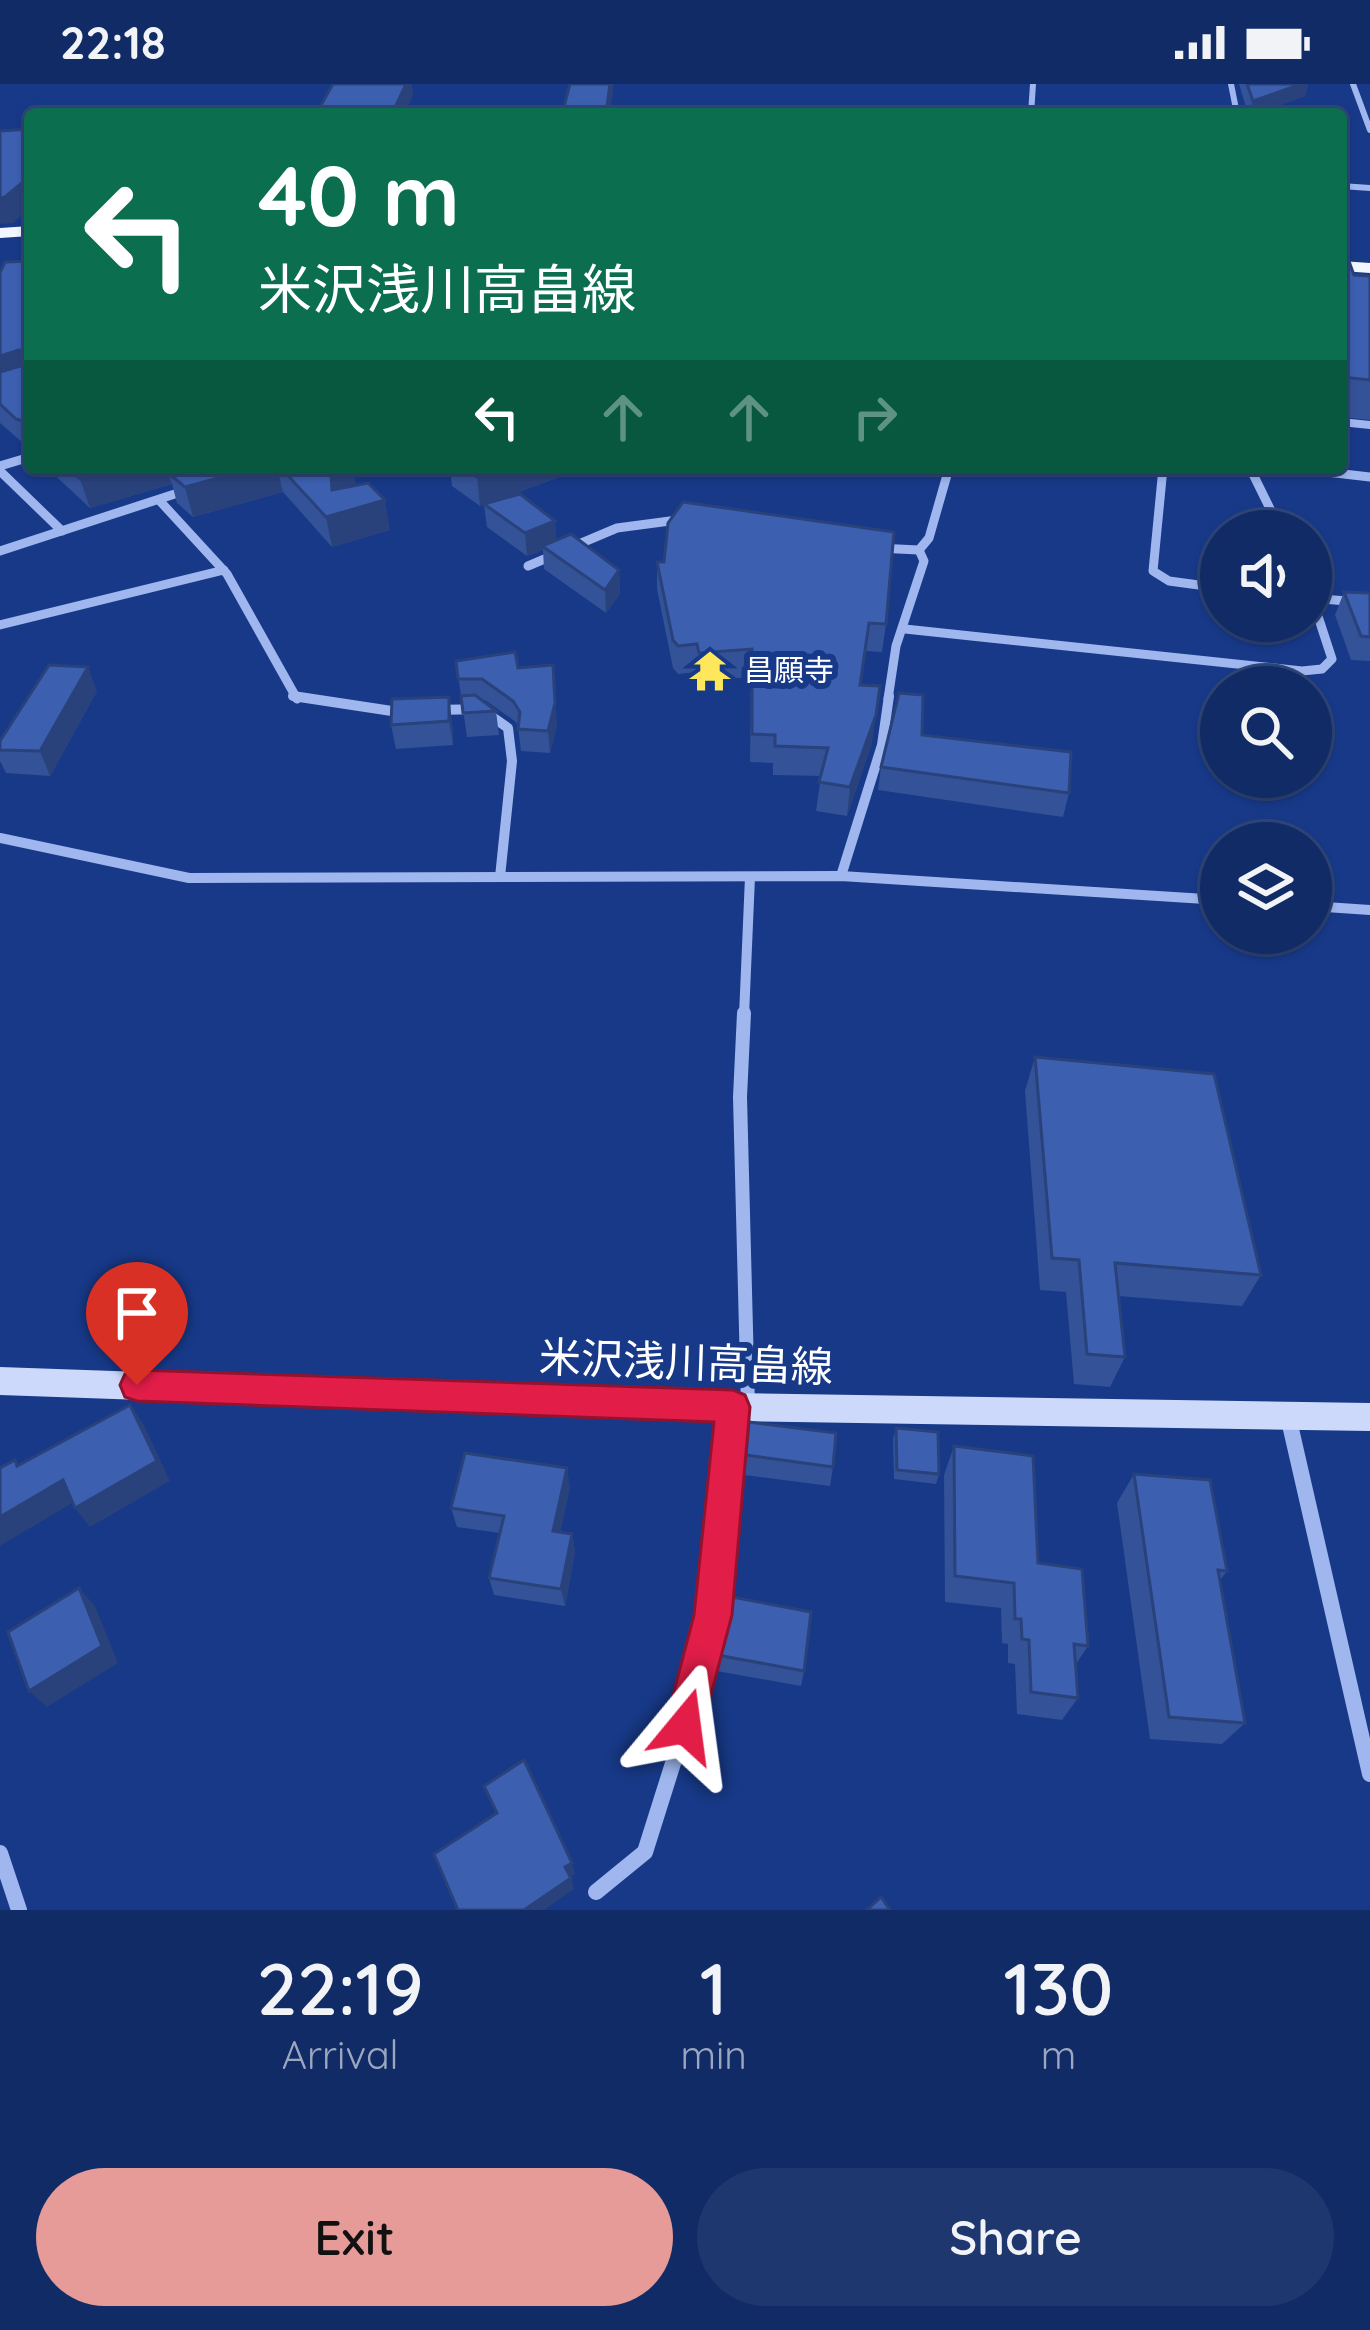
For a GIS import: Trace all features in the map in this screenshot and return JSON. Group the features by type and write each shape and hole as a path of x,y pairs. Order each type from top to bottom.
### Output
{"main road":[{"name":"米沢浅川高畠線","path":"0,1381 741,1407 1370,1417"}],"street":[{"path":"320,108 344,84"},
{"path":"1352,84 1370,130"},
{"path":"0,469 62,531"},
{"path":"919,550 929,538 947,474"},
{"path":"1161,474 1153,571 1169,581 1200,585"},
{"path":"1253,474 1270,510"},
{"path":"0,551 197,487"},
{"path":"159,500 224,570 294,699 401,714 482,709 508,728 512,761 500,877"},
{"path":"528,566 617,528 698,518"},
{"path":"863,547 919,550"},
{"path":"841,876 882,745 896,646 924,561 919,550"},
{"path":"0,625 224,570"},
{"path":"1332,599 1370,603"},
{"path":"905,629 1302,671 1322,669 1332,659 1327,642"},
{"path":"0,838 190,878 841,876 1200,899"},
{"path":"596,1892 645,1852 698,1684 713,1615 741,1407 740,1097 750,877"},
{"path":"1332,907 1370,910"},
{"path":"1288,1415 1362,1757 1370,1774"},
{"path":"0,1853 19,1910"}],"building":[{"path":"333,84 406,84 395,108 319,108"},
{"path":"570,84 610,84 607,108 564,108"},
{"path":"1247,84 1301,84 1253,101"},
{"path":"24,129 24,181 0,198 0,131"},
{"path":"1347,256 1354,275 1370,276 1370,380 1347,378"},
{"path":"24,261 24,354 19,350 0,356 0,273 5,262"},
{"path":"24,365 24,421 0,404 0,372"},
{"path":"169,474 233,474 185,487"},
{"path":"287,474 337,474 331,476 332,490 368,483 385,500 326,517"},
{"path":"520,494 555,521 525,533 484,504"},
{"path":"683,502 894,532 886,624 869,623 860,685 880,686 876,715 850,787 819,782 828,748 775,746 775,735 752,734 752,649 699,653 697,644 678,646 673,640 657,562 664,562 668,523"},
{"path":"571,534 619,570 605,590 542,546"},
{"path":"1344,592 1370,593 1370,637 1361,636"},
{"path":"515,652 518,668 553,665 555,703 548,731 518,729 520,712 513,701 482,679 458,679 456,661"},
{"path":"49,665 88,667 40,751 0,750 0,741"},
{"path":"899,693 923,695 922,735 1071,752 1069,793 881,767"},
{"path":"475,695 496,711 463,713 461,696"},
{"path":"449,697 449,721 391,725 392,699"},
{"path":"1035,1057 1214,1074 1261,1275 1115,1263 1125,1357 1087,1354 1079,1260 1052,1258"},
{"path":"130,1405 157,1461 75,1508 63,1480 0,1517 0,1468 15,1460 17,1466"},
{"path":"749,1422 836,1433 833,1467 746,1455"},
{"path":"896,1428 938,1432 939,1474 897,1470"},
{"path":"954,1446 1033,1456 1038,1563 1082,1569 1088,1646 1074,1644 1078,1698 1031,1692 1029,1640 1022,1639 1021,1619 1015,1619 1014,1583 955,1576"},
{"path":"465,1453 567,1468 553,1531 572,1534 561,1589 489,1578 504,1516 451,1508"},
{"path":"1134,1474 1210,1480 1227,1571 1218,1570 1245,1723 1169,1717"},
{"path":"79,1588 102,1646 29,1691 8,1632"},
{"path":"727,1596 811,1612 804,1671 717,1655"},
{"path":"524,1760 572,1863 565,1867 571,1878 524,1910 458,1910 434,1854 497,1813 484,1786"},
{"path":"881,1897 890,1910 867,1910"}],"place":[{"name":"昌願寺","path":"710,671"}],"route":[{"path":"137,1385 733,1407 713,1615 685,1726"}]}
